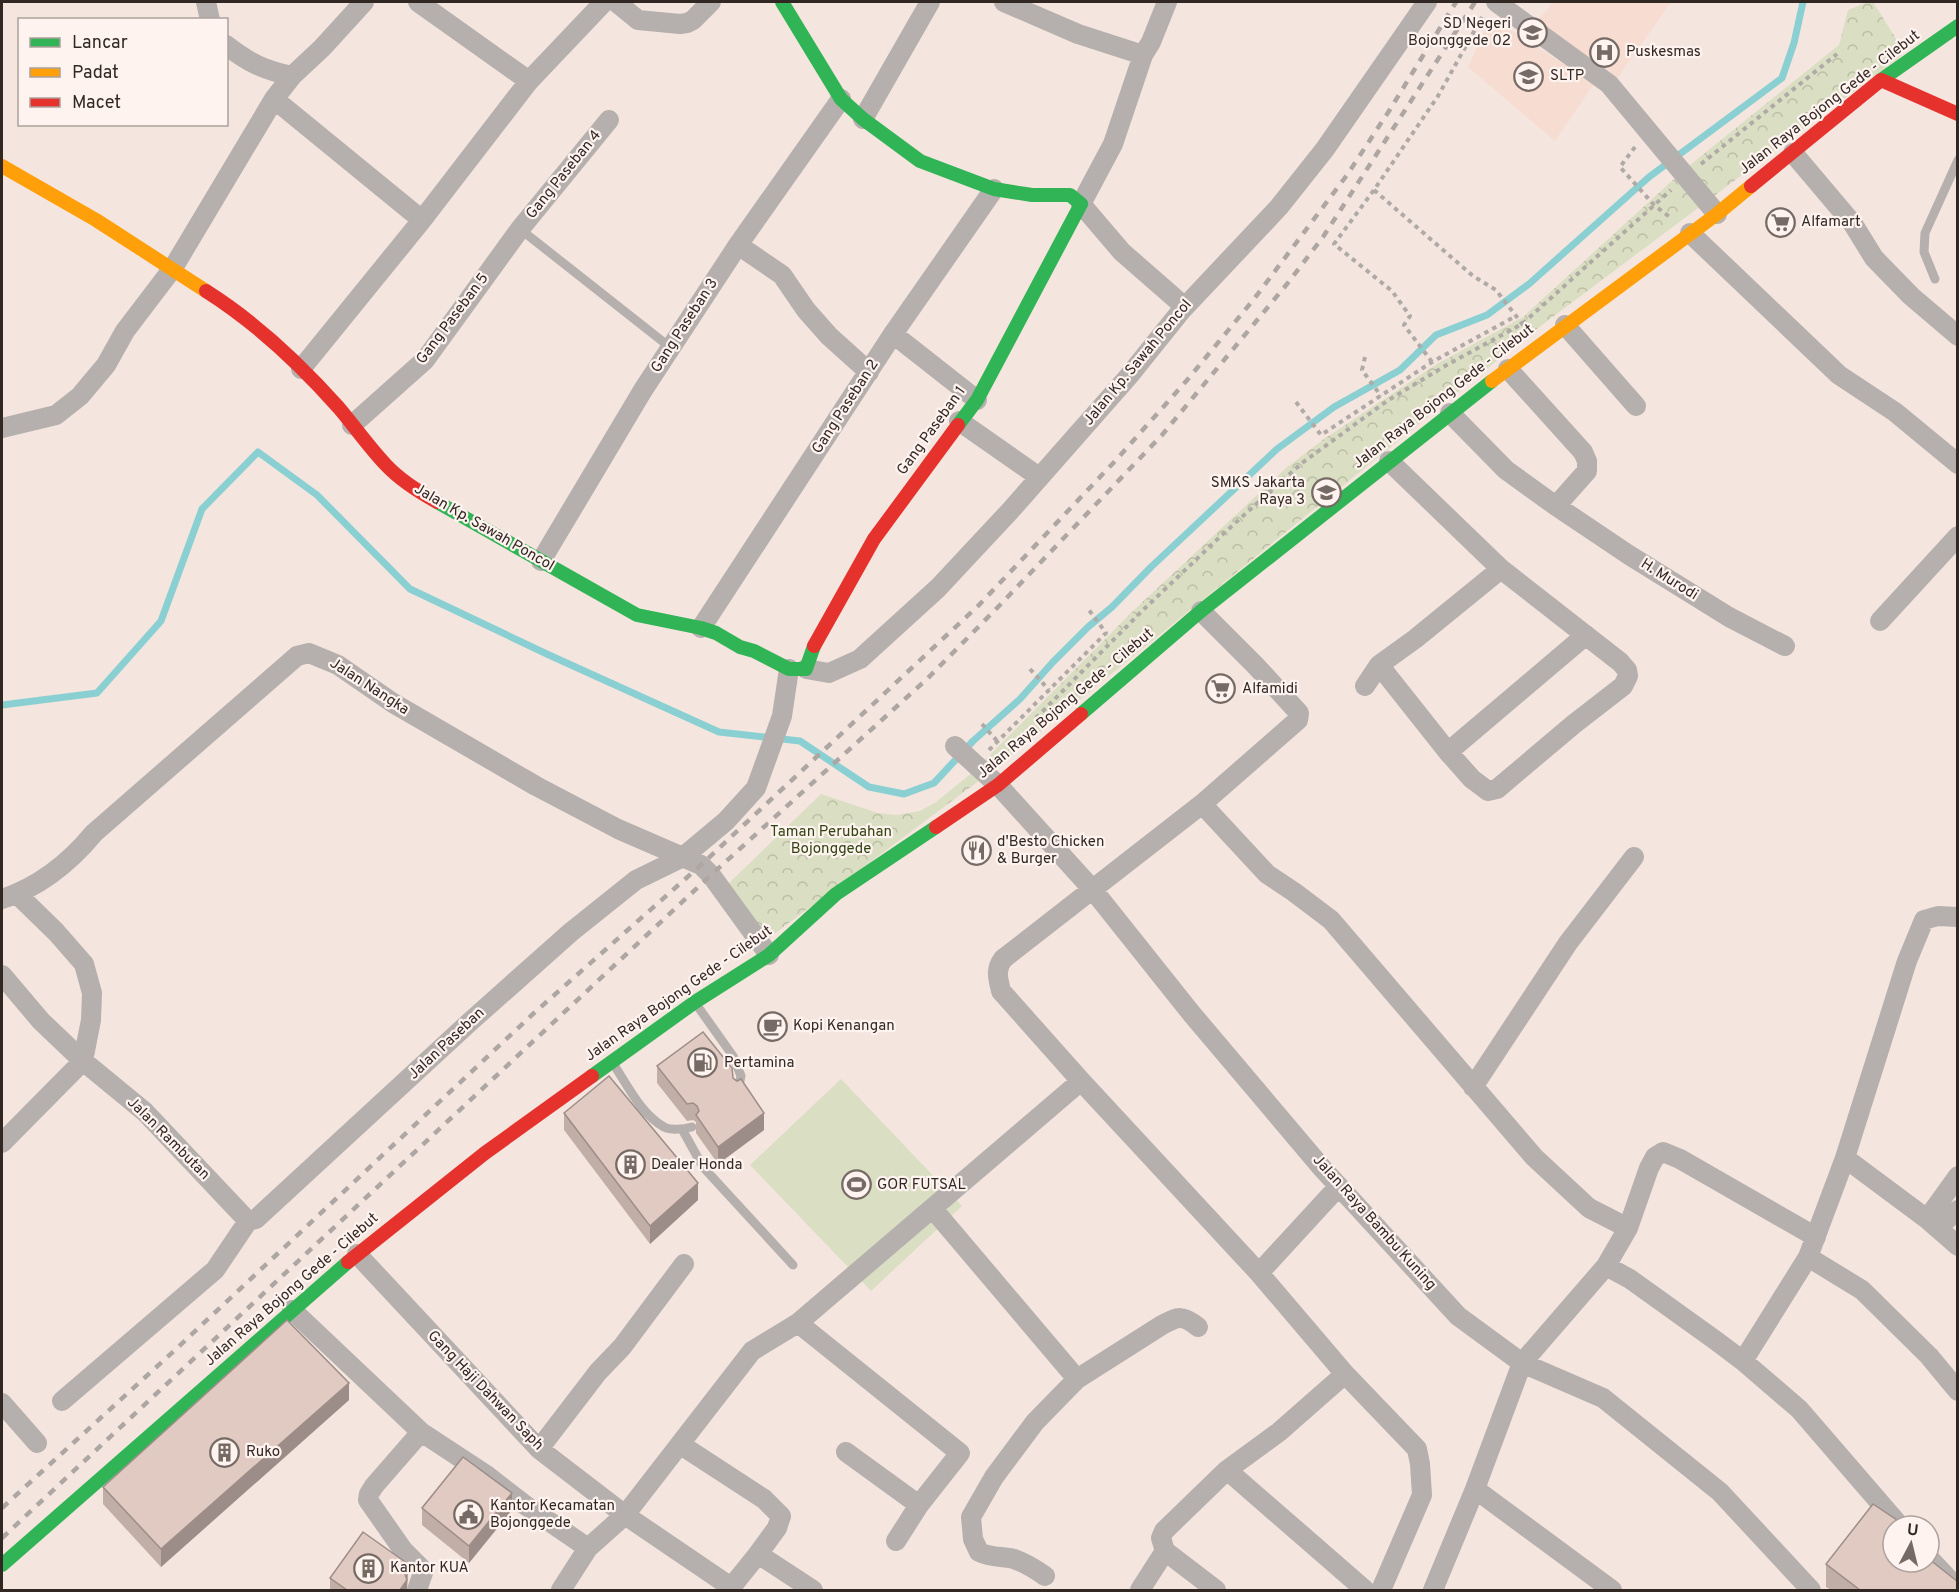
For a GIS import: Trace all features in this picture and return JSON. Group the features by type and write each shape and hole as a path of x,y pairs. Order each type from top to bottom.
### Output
{"main road":[{"path":"782,2 841,99 863,119 920,161 994,189 1032,195 1070,195 1081,204"},
{"name":"Jalan Raya Bojong Gede - Cilebut","path":"2,1565 357,1254 484,1153 695,1002 769,955 836,894 998,785 1201,611 1389,460 1565,325 1717,214 1881,80 1958,26"},
{"path":"1881,80 1958,114"},
{"name":"Jalan Kp. Sawah Poncol","path":"2,166 96,220 227,304 290,357 339,408 387,466 419,492 637,615 716,633 740,647 797,669"},
{"name":"Gang Paseban 1","path":"797,669 815,644 874,539 959,421 977,400 1081,204"}],"street":[{"path":"206,2 210,18"},
{"path":"2,428 56,415 80,396 106,365 125,332 173,268 274,99 292,76 322,48 364,2"},
{"path":"418,2 529,81"},
{"path":"301,369 422,220 529,81 604,2"},
{"path":"616,2 638,20 680,24 693,20 711,2"},
{"path":"863,119 930,2"},
{"path":"1004,2 1078,34 1143,55"},
{"path":"1167,2 1151,42 1143,55 1113,144 1081,204 1122,252 1185,307"},
{"name":"Jalan Kp. Sawah Poncol","path":"797,669 829,673 860,659 938,588 1128,377 1185,307 1279,207 1325,149 1427,2"},
{"path":"1490,7 1608,84 1717,214"},
{"path":"228,47 248,62 292,76"},
{"path":"274,99 422,220"},
{"name":"Gang Paseban 3","path":"541,561 644,390 738,245 841,99"},
{"name":"Gang Paseban 4","path":"520,229 609,120"},
{"path":"1793,153 1852,224 1874,258 1911,296 1958,336"},
{"name":"Gang Paseban 2","path":"701,628 892,334 994,189"},
{"name":"Gang Paseban 5","path":"352,425 425,360 520,229"},
{"path":"1690,233 1839,375 1895,412 1958,464"},
{"path":"738,245 782,275 806,310 829,336 869,372"},
{"path":"1565,325 1636,406"},
{"path":"892,334 977,400"},
{"path":"1508,369 1583,452 1587,461 1587,471 1556,506"},
{"name":"H. Murodi","path":"1450,413 1506,470 1556,506 1629,555 1729,617 1785,646"},
{"path":"959,421 1039,477"},
{"path":"1379,665 1448,752 1472,779 1488,791 1497,789 1623,686 1628,676 1627,670 1586,635 1501,569 1389,460"},
{"path":"1880,621 1958,536"},
{"path":"1365,686 1379,665 1415,639 1501,569"},
{"path":"1201,611 1299,712 1298,720 1202,804 1003,959 998,966 997,974 1001,991 1260,1273 1345,1374 1418,1449 1422,1495 1381,1590"},
{"path":"1448,752 1586,635"},
{"name":"Jalan Nangka","path":"9,896 61,867 79,851 94,832 297,656 309,653 338,665 393,703 536,786 618,829 701,865 711,875 769,955"},
{"name":"Jalan Paseban","path":"62,1401 215,1270 248,1221 256,1219 571,932 636,880 683,857 726,821 756,788 797,669"},
{"name":"Jalan Raya Bambu Kuning","path":"955,746 998,785 1093,890 1191,1013 1339,1186 1458,1316 1522,1363 1603,1398 1720,1492 1811,1590"},
{"path":"1202,804 1267,874 1331,920 1534,1157 1589,1208 1620,1224"},
{"path":"1473,1087 1568,943 1634,857"},
{"path":"2,1143 83,1061 91,1020 92,993 84,964 56,932 9,896"},
{"path":"1743,1361 1808,1257 1845,1158 1907,960 1924,920 1938,916 1958,917"},
{"name":"Jalan Rambutan","path":"2,975 40,1021 83,1061 145,1112 248,1221"},
{"path":"561,1590 588,1548 625,1515 752,1351 798,1323 1082,1081"},
{"path":"1433,1590 1475,1489 1522,1363 1606,1266 1620,1224 1654,1157 1663,1152 1680,1159 1816,1237"},
{"path":"1845,1158 1932,1223 1958,1246"},
{"path":"1932,1223 1958,1176"},
{"path":"1260,1273 1339,1186"},
{"path":"933,1209 1077,1379"},
{"path":"1932,1223 1958,1210"},
{"name":"Gang Haji Dahwan Saph","path":"357,1254 539,1449 625,1515 730,1589"},
{"path":"1808,1257 1862,1290 1929,1356 1958,1391"},
{"path":"539,1449 598,1372 622,1347 684,1264"},
{"path":"1606,1266 1630,1279 1743,1361 1799,1409 1890,1514"},
{"path":"292,1310 421,1432 485,1474 525,1505 588,1548"},
{"path":"1045,1576 1012,1558 991,1557 979,1552 973,1539 971,1517 994,1477 1035,1422 1077,1379 1176,1318 1188,1318 1198,1327"},
{"path":"798,1323 960,1453 919,1505 896,1541"},
{"path":"1216,1590 1165,1551 1161,1538 1164,1531 1227,1470 1279,1432 1345,1374"},
{"path":"2,1403 37,1443"},
{"path":"417,1590 423,1573 420,1567 403,1550 369,1500 369,1494 421,1432"},
{"path":"681,1445 764,1499 781,1516 777,1528 730,1589"},
{"path":"846,1452 919,1505"},
{"path":"1227,1470 1365,1590"},
{"path":"1475,1489 1610,1589"},
{"path":"1140,1590 1165,1551"},
{"path":"758,1554 813,1590"},
{"path":"1941,1571 1958,1589"}],"lane":[{"path":"1935,279 1924,252 1925,233 1958,160"},
{"path":"520,229 672,348"},
{"path":"695,1002 734,1056 741,1076 738,1091"},
{"path":"612,1060 636,1100 650,1115 665,1128 687,1128 704,1167 793,1265"}],"path":[{"path":"1432,362 1404,325 1410,316 1407,309 1392,291 1334,244 1438,96 1490,7"},
{"path":"1034,719 1149,604 1302,463 1387,401 1522,324 1654,205 1683,174 1837,54"},
{"path":"1625,173 1654,205"},
{"path":"1296,402 1321,435 1432,362 1516,316 1496,290 1473,276 1374,190"},
{"path":"1365,357 1362,370 1381,396"},
{"path":"974,763 998,742 1106,633 1089,610"},
{"path":"1030,669 1049,690"},
{"path":"982,724 998,742"}],"shaded area":[{"name":"Puskesmas","path":"1553,2 1671,2 1614,83 1537,22"},
{"name":"SLTP","path":"1491,17 1594,84 1555,141 1468,67"}],"green space":[{"name":"Taman Perubahan Bojonggede","path":"1873,2 1900,45 1902,55 1526,337 992,771 766,940 729,883 821,794 878,813 896,815 920,811 936,802 973,772 1133,611 1286,468 1324,439 1437,364 1523,317 1685,169 1839,45 1848,10"},
{"name":"GOR FUTSAL","path":"841,1079 962,1206 871,1291 750,1165"}],"building":[{"path":"703,1032 732,1068 733,1078 737,1081 741,1079 764,1113 718,1147 696,1115 699,1111 697,1106 693,1103 687,1104 657,1066"},
{"name":"Dealer Honda","path":"609,1076 698,1183 650,1226 564,1113"},
{"name":"Ruko","path":"287,1320 349,1383 161,1549 103,1487"},
{"name":"Kantor Kecamatan Bojonggede","path":"463,1457 512,1493 469,1546 422,1508"},
{"path":"1873,1504 1888,1514 1881,1514 1881,1574 1941,1574 1941,1569 1958,1582 1958,1590 1860,1590 1826,1564"},
{"path":"363,1532 408,1564 405,1574 407,1580 400,1590 347,1590 330,1578"}],"waterway":[{"path":"2,705 97,693 161,621 202,509 258,452 317,495 410,589 719,732 800,741 869,787 904,794 934,783 973,741 1020,699 1088,627 1112,607 1151,567 1277,449 1334,407 1400,370 1436,335 1487,315 1529,284 1649,177 1782,78 1794,43 1803,2"}],"railway":[{"path":"2,1508 175,1350 534,1013 701,865 979,605 1117,459 1188,379 1254,299 1347,175 1456,2"},
{"path":"2,1538 711,875 927,679 998,607 1162,435 1287,284 1323,237 1475,2"}],"traffic: fast":[{"path":"782,2 841,99 863,119 920,161 994,189 1032,195 1070,195 1081,204 977,400 958,425"},
{"path":"1881,80 1958,26"},
{"path":"1081,714 1201,611 1492,381"},
{"path":"437,502 637,615 716,633 740,647 754,651 789,669 806,669 814,646"},
{"path":"592,1076 695,1002 769,955 836,894 936,827"},
{"path":"2,1565 348,1262"}],"traffic: slow":[{"path":"2,166 96,220 206,291"},
{"path":"1492,381 1717,214 1751,186"}],"traffic: jam":[{"path":"1751,186 1881,80"},
{"path":"1881,80 1958,114"},
{"path":"206,291 242,316 293,360 339,408 391,470 437,502"},
{"path":"814,646 874,539 958,425"},
{"path":"936,827 998,785 1081,714"},
{"path":"348,1262 485,1153 592,1076"}],"place":[{"name":"SD Negeri Bojonggede 02","path":"1532,33"},
{"name":"Puskesmas","path":"1605,52"},
{"name":"SLTP","path":"1529,76"},
{"name":"Alfamart","path":"1780,222"},
{"name":"SMKS Jakarta Raya 3","path":"1326,492"},
{"name":"Alfamidi","path":"1221,689"},
{"name":"d'Besto Chicken & Burger","path":"976,851"},
{"name":"Kopi Kenangan","path":"772,1026"},
{"name":"Pertamina","path":"703,1063"},
{"name":"Dealer Honda","path":"630,1165"},
{"name":"GOR FUTSAL","path":"856,1185"},
{"name":"Ruko","path":"225,1452"},
{"name":"Kantor Kecamatan Bojonggede","path":"469,1515"},
{"name":"Kantor KUA","path":"369,1568"}]}
